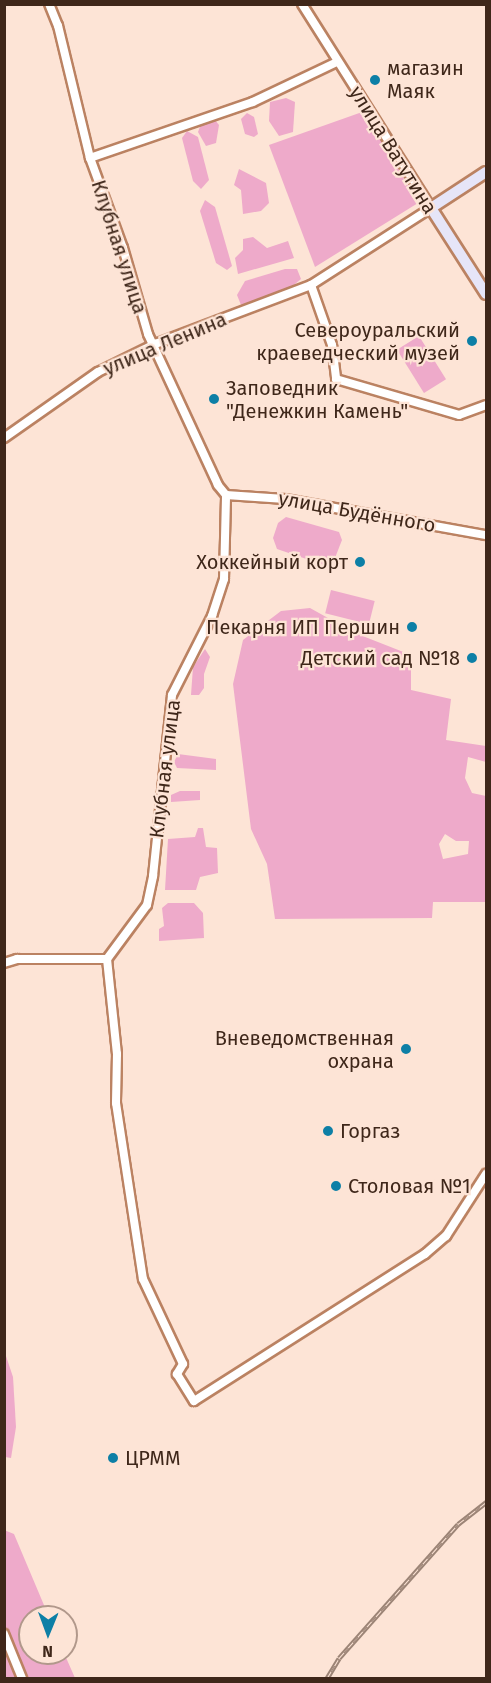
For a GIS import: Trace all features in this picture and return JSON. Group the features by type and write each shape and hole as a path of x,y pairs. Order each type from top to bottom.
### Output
{"main road":[{"name":"улица Ленина","path":"431,208 486,172"},
{"name":"улица Ватутина","path":"431,208 486,294"}],"street":[{"name":"Клубная улица","path":"49,4 90,158 123,248 148,334 155,344 218,485 226,495 224,579 213,616 172,695 153,876 147,905 107,958"},
{"name":"улица Ватутина","path":"302,4 431,208"},
{"path":"90,158 253,102 337,62"},
{"name":"улица Ленина","path":"4,438 98,372 155,344 311,285 431,208"},
{"path":"311,285 332,345 336,379 459,415 486,405"},
{"name":"улица Будённого","path":"226,495 285,499 486,535"},
{"path":"4,963 17,959 107,958 117,1054 116,1103 143,1279 183,1364 177,1374 194,1401 425,1254 446,1236 486,1174"},
{"path":"4,1634 22,1678"}],"shaded area":[{"path":"286,98 295,102 293,132 279,136 269,121 270,102"},
{"path":"365,111 418,203 315,267 269,145"},
{"path":"247,113 254,117 258,134 254,137 245,134 241,119"},
{"path":"215,120 219,125 216,143 206,146 198,132 201,124"},
{"path":"187,131 198,137 209,180 201,189 193,181 182,138"},
{"path":"239,169 266,183 269,203 261,211 243,214 241,190 234,185"},
{"path":"205,200 215,207 232,266 227,270 216,263 200,211"},
{"path":"253,237 267,248 288,241 294,258 238,274 235,258 243,250 243,239"},
{"path":"285,269 297,269 301,279 288,290 241,305 237,295 245,281"},
{"path":"419,336 446,379 424,393 397,350"},
{"path":"286,517 339,532 342,540 333,563 324,565 277,549 273,538 278,523"},
{"path":"331,590 375,601 369,624 325,613"},
{"path":"310,608 355,633 411,655 411,690 451,699 446,740 486,746 486,762 468,757 465,778 472,793 486,796 486,902 433,902 432,918 275,919 267,864 251,829 233,684 243,640 281,611","holes":["445,834 456,841 469,841 468,854 443,859 439,844"]},
{"path":"205,649 210,657 204,674 204,688 199,695 191,695 193,667"},
{"path":"178,754 216,759 216,770 177,768 174,762"},
{"path":"180,791 200,791 200,800 171,802 171,795"},
{"path":"198,828 203,828 206,847 217,848 218,873 200,877 196,890 165,890 168,839 195,837"},
{"path":"168,903 194,903 203,913 204,938 159,941 159,929 164,926 162,908"},
{"path":"4,1350 13,1377 16,1427 11,1458 5,1457"},
{"path":"4,1530 14,1534 44,1605 18,1605 18,1665 69,1665 75,1678 5,1678"}],"railway":[{"path":"327,1678 339,1658 458,1524 486,1502"}],"place":[{"name":"магазин Маяк","path":"375,80"},
{"name":"Североуральский краеведческий музей","path":"472,341"},
{"name":"Заповедник \"Денежкин Камень\"","path":"214,399"},
{"name":"Хоккейный корт","path":"360,562"},
{"name":"Пекарня ИП Першин","path":"412,627"},
{"name":"Детский сад №18","path":"472,658"},
{"name":"Вневедомственная охрана","path":"406,1049"},
{"name":"Горгаз","path":"328,1131"},
{"name":"Столовая №1","path":"336,1186"},
{"name":"ЦРММ","path":"113,1458"}]}
